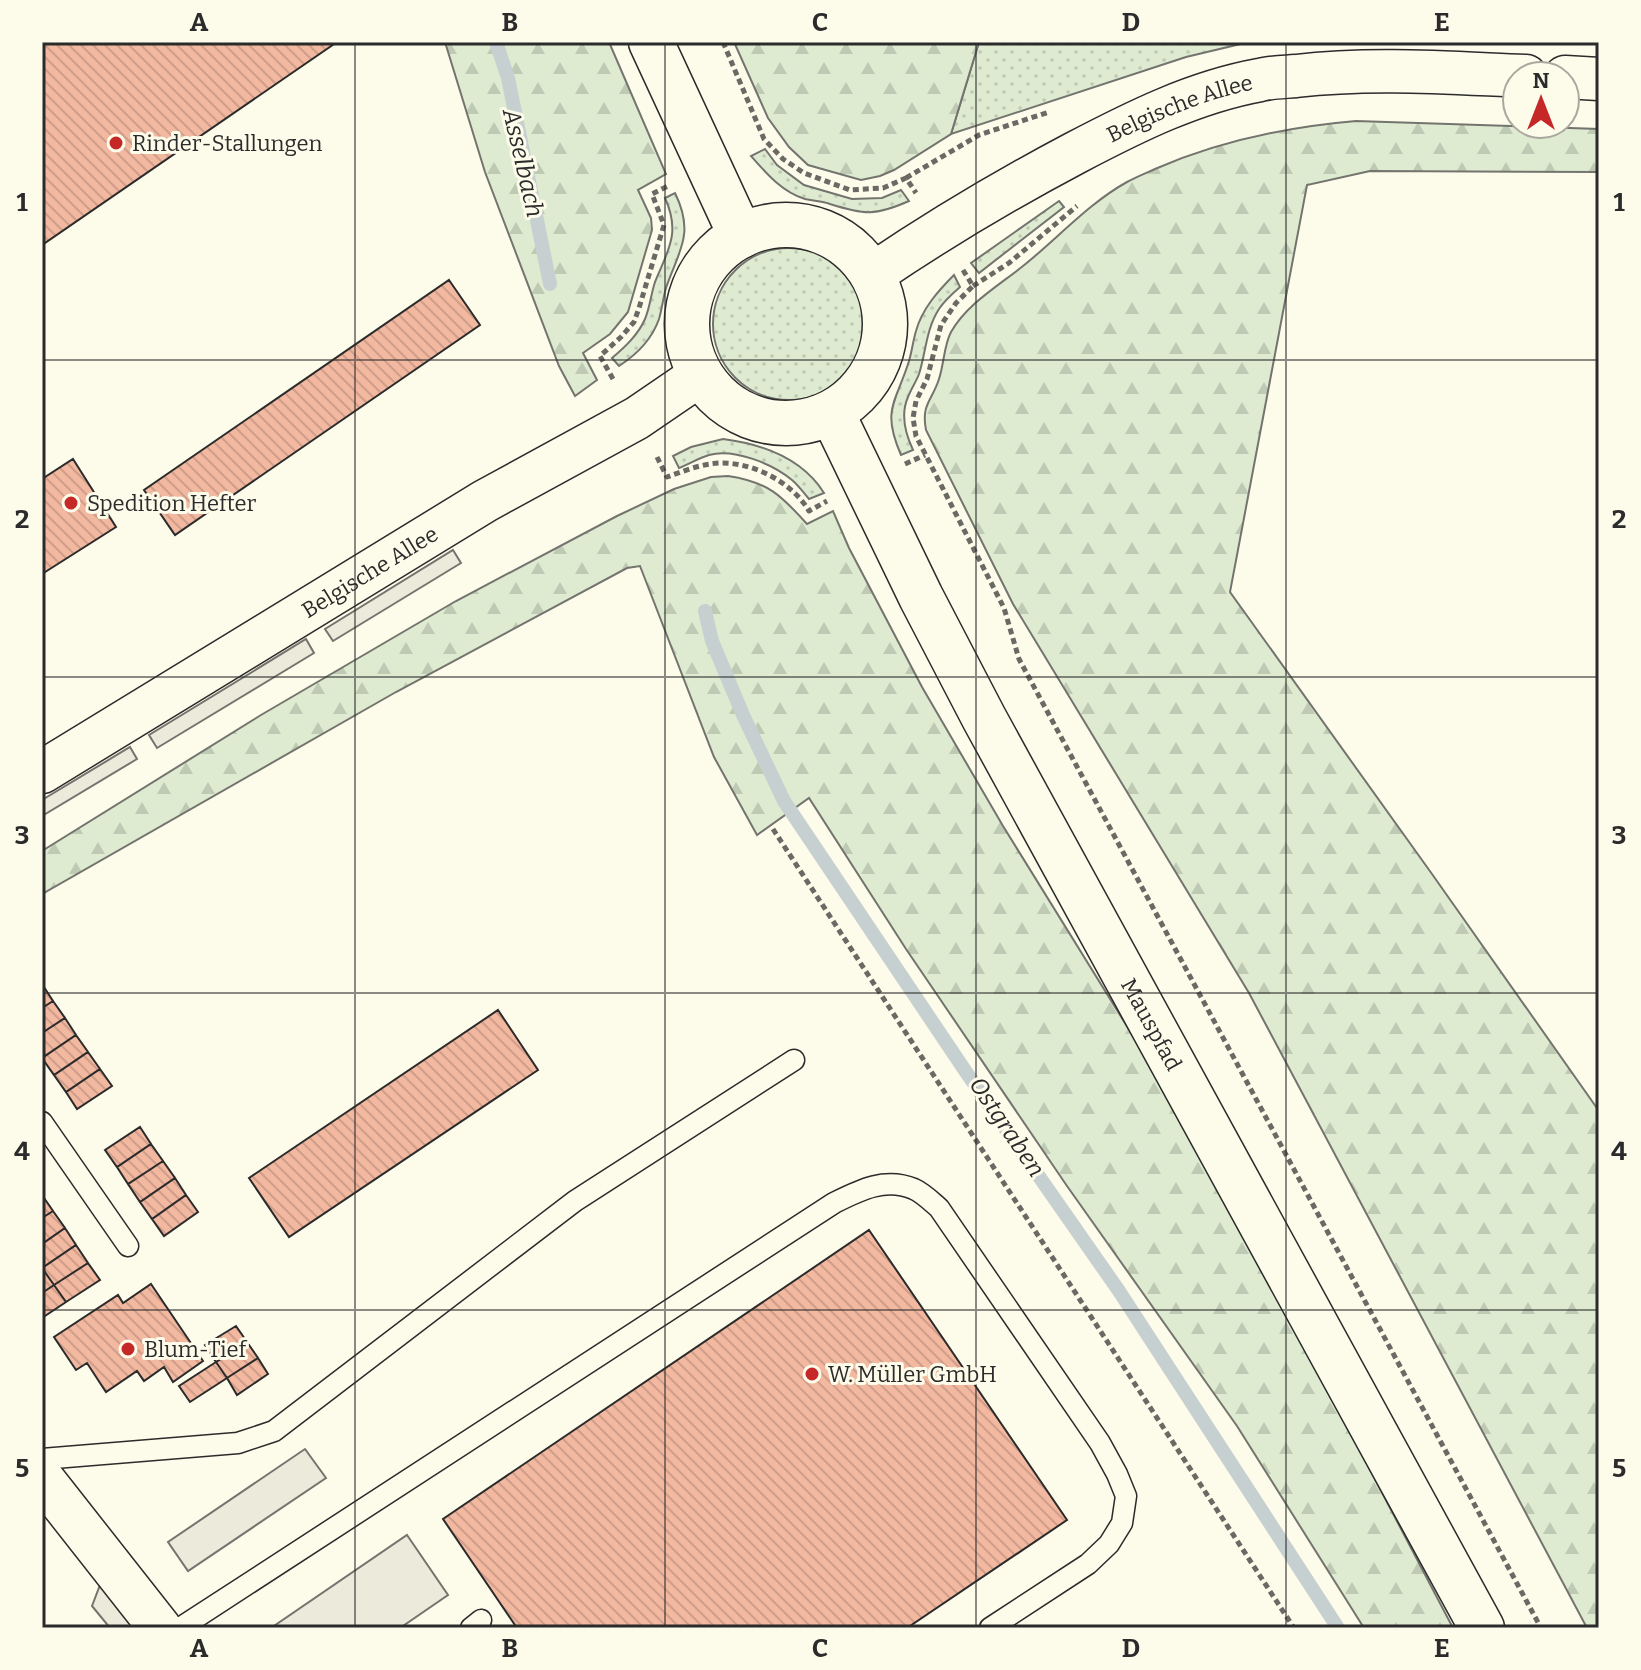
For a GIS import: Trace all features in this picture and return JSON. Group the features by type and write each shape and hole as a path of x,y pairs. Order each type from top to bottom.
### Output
{"street":[{"path":"651,42 741,236"},
{"name":"Belgische Allee","path":"873,274 939,230 1040,172 1141,119 1199,97 1261,80 1323,73 1386,71 1501,75"},
{"path":"800,225 829,234 854,251 873,274 884,304 883,347 877,367 858,394 832,413 803,422 774,423 745,415 719,398 700,375 690,350 687,323 691,297 701,272 719,252 741,236 770,226 800,225"},
{"name":"Belgische Allee","path":"42,772 485,501 637,418 700,375"},
{"name":"Mauspfad","path":"832,413 921,597 984,718 1482,1628"},
{"path":"42,1478 160,1628"}],"lane":[{"path":"42,1459 238,1443 274,1431 575,1201 794,1060"},
{"path":"42,1122 50,1150 128,1246"},
{"path":"180,1628 834,1203 863,1188 887,1184 914,1189 939,1208 1100,1443 1126,1496 1122,1523 1109,1544 1088,1564 990,1628"}],"path":[{"path":"723,42 764,139 783,159 804,173 850,190 883,188 906,178 973,286"},
{"path":"1083,201 1009,263 973,286 956,303 941,325 927,379 916,401 913,418 916,436 1004,608 1019,659 1541,1628"},
{"path":"773,829 1294,1628"}],"green space":[{"path":"445,42 609,42 666,174 638,190 651,218 652,230 628,312 610,334 583,353 597,380 575,396 559,366 485,172"},
{"path":"734,42 979,42 951,134 894,170 861,180 808,165 789,147 768,118"},
{"path":"979,42 1249,42 1186,57 951,134"},
{"path":"1356,121 1501,126 1501,140 1581,140 1581,128 1599,129 1599,172 1370,171 1307,185 1230,592 1599,1111 1599,1628 1587,1628 1249,993 1013,604 926,430 926,408 939,379 949,337 958,322 984,296 1100,200 1134,178 1179,159 1228,143 1304,127"},
{"path":"765,149 777,165 804,185 852,199 882,198 901,190 909,201 870,212 805,199 782,187 751,156"},
{"path":"675,193 684,220 683,242 666,288 659,319 643,346 619,366 612,358 642,325 668,251 672,221 665,198"},
{"path":"1059,201 1064,207 979,273 971,263"},
{"path":"789,248 818,254 843,270 859,295 865,324 859,353 843,378 818,394 789,400 760,394 735,378 719,353 713,324 719,295 735,270 760,254"},
{"path":"954,275 960,287 943,303 935,317 919,374 904,410 904,424 913,450 901,455 892,427 893,406 922,315"},
{"path":"723,439 780,455 804,470 824,493 809,499 784,474 764,463 741,456 719,453 679,468 673,456 691,447"},
{"path":"728,476 754,482 773,491 807,524 833,511 849,548 922,687 1003,826 1146,1057 1453,1628 1364,1628 1237,1426 1067,1186 906,949 809,798 757,835 714,757 640,566 627,568 396,692 42,894 42,851 261,715 456,601 617,516 674,489 711,477"}],"shaded area":[{"path":"453,550 461,563 333,641 325,629"},
{"path":"306,639 314,653 157,748 149,735"},
{"path":"130,747 137,759 42,816 42,800"},
{"path":"305,1449 326,1478 188,1571 168,1542"},
{"path":"407,1535 448,1595 400,1628 271,1628"},
{"path":"100,1585 134,1628 110,1628 92,1606"}],"building":[{"name":"Rinder-Stallungen","path":"42,42 337,42 42,245"},
{"path":"449,280 480,325 175,535 144,490"},
{"name":"Spedition Hefter","path":"73,459 116,527 42,574 42,479"},
{"path":"42,984 53,1001 42,1008"},
{"path":"53,1001 65,1018 42,1033 42,1008"},
{"path":"498,1010 538,1070 289,1237 249,1178"},
{"path":"65,1018 76,1035 42,1058 42,1033"},
{"path":"76,1035 88,1052 54,1075 42,1058"},
{"path":"88,1052 100,1069 66,1092 54,1075"},
{"path":"100,1069 112,1086 77,1109 66,1092"},
{"path":"140,1127 151,1144 117,1167 105,1150"},
{"path":"151,1144 163,1161 128,1184 117,1167"},
{"path":"163,1161 175,1178 140,1202 128,1184"},
{"path":"175,1178 186,1195 152,1219 140,1202"},
{"path":"42,1195 53,1211 42,1218"},
{"path":"186,1195 198,1212 164,1236 152,1219"},
{"path":"53,1211 65,1228 42,1244 42,1218"},
{"path":"65,1228 76,1245 42,1268 42,1244"},
{"name":"W. Müller GmbH","path":"869,1230 1067,1520 907,1628 517,1628 443,1519"},
{"path":"76,1245 88,1263 54,1285 42,1268"},
{"path":"88,1263 100,1280 66,1302 54,1285"},
{"path":"42,1268 54,1285 42,1293"},
{"name":"Blum-Tief","path":"151,1284 203,1361 173,1382 164,1367 144,1381 137,1371 106,1392 87,1363 76,1370 54,1337 118,1295 123,1303"},
{"path":"54,1285 66,1302 42,1318 42,1293"},
{"path":"236,1326 247,1342 216,1362 205,1345"},
{"path":"247,1342 258,1358 227,1378 216,1362"},
{"path":"258,1358 268,1374 237,1395 227,1378"},
{"path":"216,1362 227,1378 190,1402 179,1386"}],"waterway":[{"name":"Asselbach","path":"496,42 508,78 550,284"},
{"name":"Ostgraben","path":"705,611 712,641 784,801 966,1072 1119,1291 1338,1628"}],"place":[{"name":"Rinder-Stallungen","path":"116,143"},
{"name":"Spedition Hefter","path":"71,503"},
{"name":"Blum-Tief","path":"128,1349"},
{"name":"W. Müller GmbH","path":"812,1374"}]}
